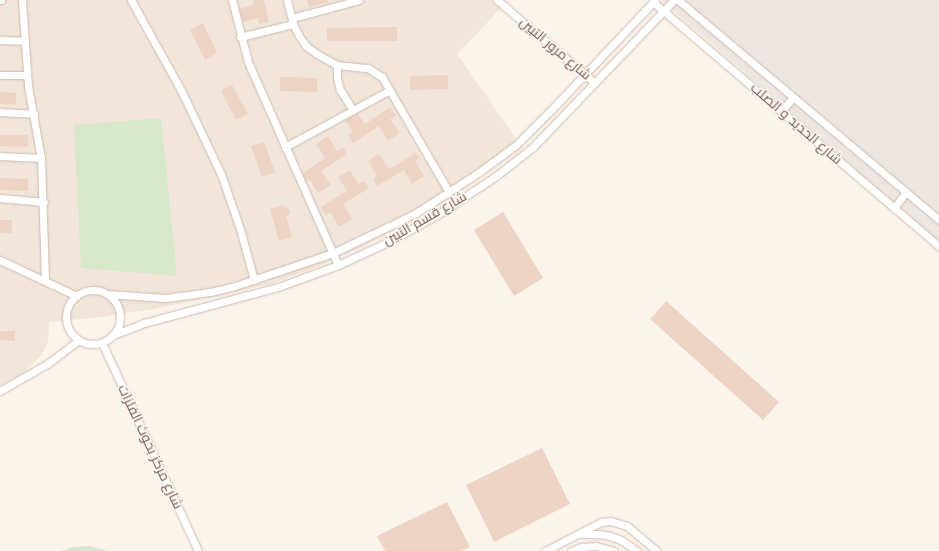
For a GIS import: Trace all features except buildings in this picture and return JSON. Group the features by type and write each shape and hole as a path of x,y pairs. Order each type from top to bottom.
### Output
{"street":[{"path":"22,0 27,75 41,158 46,280"},
{"path":"131,0 182,92 221,174 238,223 254,280"},
{"path":"232,0 240,37 248,62 338,264"},
{"path":"287,0 292,21 299,36 306,46 337,65 360,67 375,71 382,76 449,192"},
{"path":"240,37 292,21 340,2 359,0"},
{"name":"شارع مرور التبين","path":"497,0 595,83"},
{"name":"شارع قسم التبين","path":"113,335 164,317 281,286 338,264 413,229 496,176 533,146 674,0"},
{"name":"شارع الحديد و الصلب","path":"678,0 939,220"},
{"name":"شارع قسم التبين","path":"107,294 146,298 174,298 210,292 254,280 333,253 416,213 491,164 516,145 654,1"},
{"name":"شارع الحديد و الصلب","path":"654,1 781,112 939,246"},
{"path":"0,40 25,41"},
{"path":"337,65 337,78 340,90 353,110"},
{"path":"0,75 27,75"},
{"path":"285,147 390,90"},
{"path":"781,112 793,97"},
{"path":"0,112 34,114"},
{"path":"0,156 41,158"},
{"path":"894,208 906,192"},
{"path":"0,198 44,202"},
{"path":"0,260 46,280 77,296"},
{"path":"86,291 97,291 107,294 115,302 120,313 119,325 113,335 102,342 94,344 79,340 71,333 67,318 70,303 77,296 86,291"},
{"path":"0,391 40,368 79,340"},
{"name":"شارع مركز بحوث الفلزات","path":"102,342 198,551"},
{"path":"545,551 601,522 619,523 627,526 657,551"},
{"path":"575,535 587,533 610,536 621,540 638,551"},
{"path":"571,551 582,547 596,546 613,551"}],"shaded area":[{"path":"0,0 502,0 506,3 457,54 522,147 457,194 412,221 366,245 319,266 273,283 219,296 154,309 93,318 49,322 48,342 42,354 22,374 0,386"},
{"path":"661,0 939,0 939,242"}],"green space":[{"path":"161,118 177,276 81,268 74,125"},
{"path":"89,546 109,551 62,551 72,547"}]}
